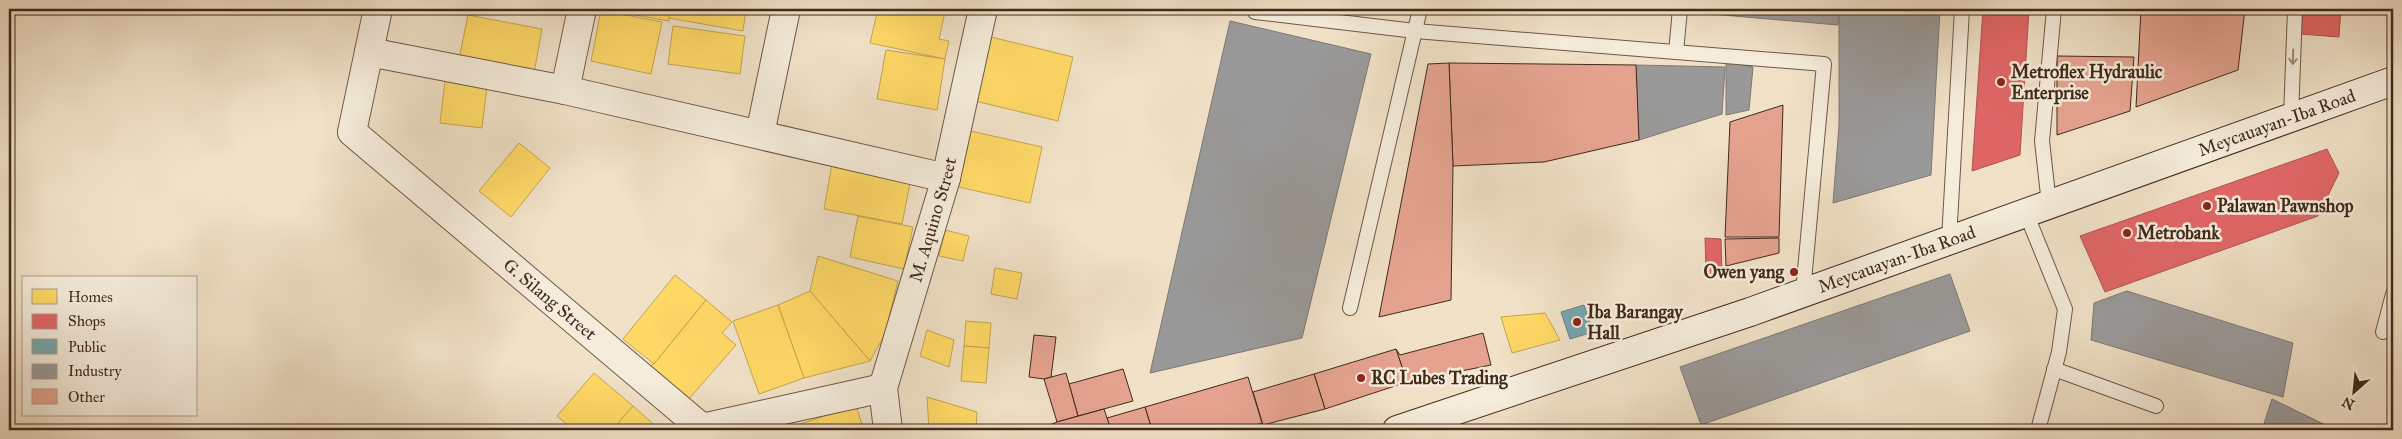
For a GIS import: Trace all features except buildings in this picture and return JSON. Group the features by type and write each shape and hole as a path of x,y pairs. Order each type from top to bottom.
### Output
{"street":[{"name":"G. Silang Street","path":"378,9 352,132 702,428 883,388"},
{"path":"565,90 582,9"},
{"path":"760,134 786,9"},
{"name":"M. Aquino Street","path":"888,430 883,388 946,178 983,9"},
{"path":"369,52 565,90 946,178"},
{"name":"Meycauayan-Iba Road","path":"1397,430 1802,292 2393,81"}],"lane":[{"path":"1350,308 1420,9"},
{"path":"1676,52 1680,9"},
{"path":"1949,240 1962,9"},
{"path":"2038,430 2054,369 2065,309 2037,209 2054,9"},
{"path":"2290,118 2295,9"},
{"path":"1256,12 1415,31 1824,64 1802,292"},
{"path":"2383,332 2393,294"},
{"path":"2054,369 2156,406"}],"place":[{"name":"Metroflex Hydraulic Enterprise","path":"2001,82"},
{"name":"Palawan Pawnshop","path":"2207,206"},
{"name":"Metrobank","path":"2127,233"},
{"name":"Owen yang","path":"1794,272"},
{"name":"Iba Barangay Hall","path":"1577,322"},
{"name":"RC Lubes Trading","path":"1361,378"}]}
